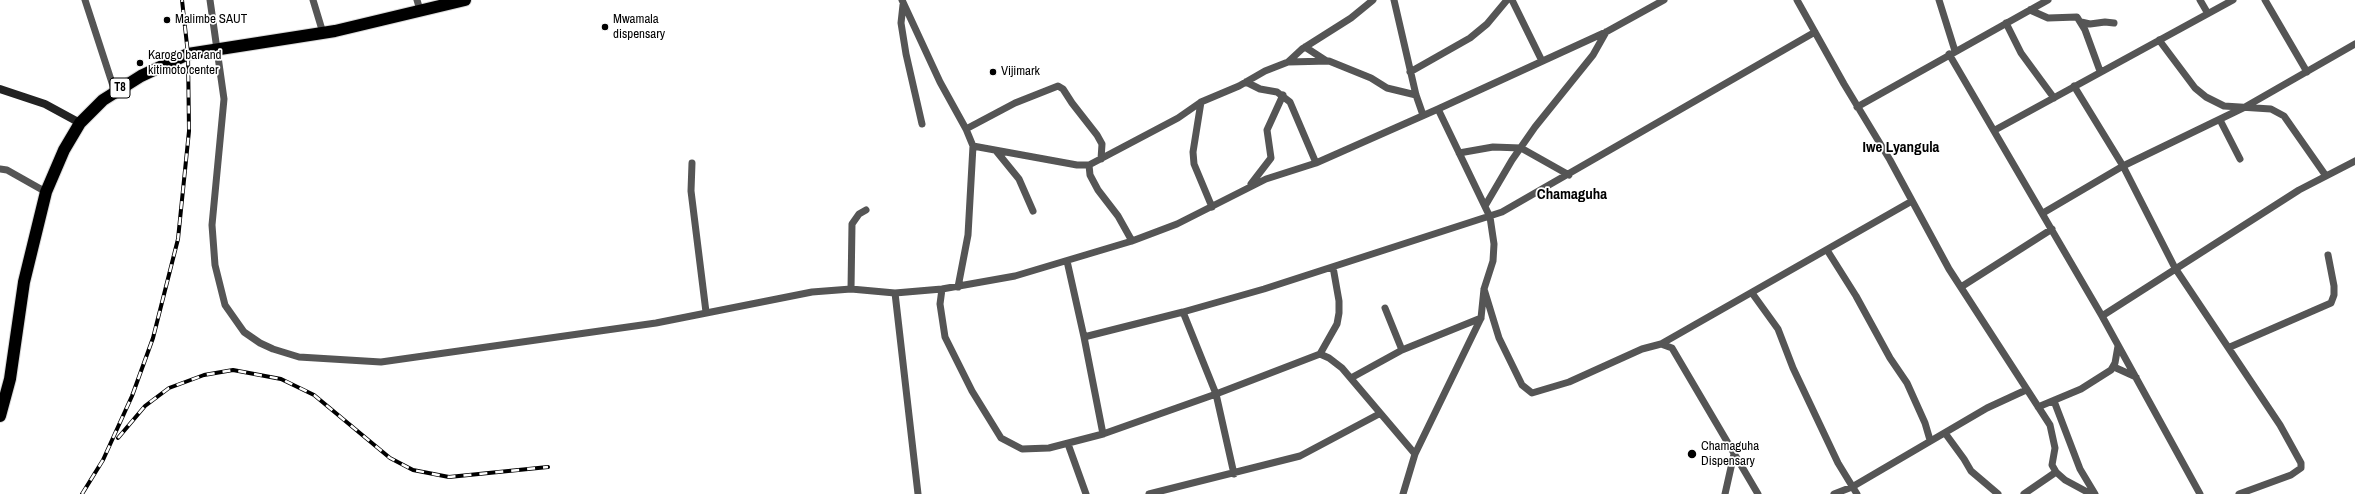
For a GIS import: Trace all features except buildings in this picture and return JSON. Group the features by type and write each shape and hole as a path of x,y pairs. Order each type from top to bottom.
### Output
{"highway":[{"name":"T8","path":"0,416 10,379 24,282 46,192 64,150 80,123 115,92 173,60 188,54 218,48 323,33 418,5 466,0"}],"street":[{"path":"85,0 115,92"},
{"path":"212,0 224,99 212,226 215,264 219,287 229,313 244,332 260,343 299,356 381,362 656,323 812,292 851,289 895,292 942,289 1015,276 1132,241 1212,207 1266,179 1316,163 1606,32 1664,0"},
{"path":"314,0 323,33"},
{"path":"1288,62 1305,46 1351,18 1373,0"},
{"path":"1394,0 1410,72 1423,115"},
{"path":"1410,72 1470,38 1487,24 1507,0"},
{"path":"1512,0 1542,60"},
{"path":"1797,0 1961,286 2026,390 2050,425 2055,439 2052,465 2056,472 2065,480 2091,494"},
{"path":"1939,0 1952,53 2102,316 2200,494"},
{"path":"1857,107 2048,0"},
{"path":"2200,0 2207,12"},
{"path":"1995,130 2207,12 2233,0"},
{"path":"2265,0 2307,72"},
{"path":"902,1 901,22 906,54 922,124"},
{"path":"902,1 940,82 966,129 973,146 968,235 958,287"},
{"path":"2030,10 2048,18 2077,17 2081,22 2100,72"},
{"path":"2081,22 2090,24 2101,22 2114,23"},
{"path":"2006,23 2021,53 2054,98"},
{"path":"1485,206 1512,160 1535,126 1593,55 1606,32"},
{"path":"1084,337 1183,312 1333,267 1490,217 1569,175 1815,32"},
{"path":"2159,40 2199,92 2224,106 2271,109 2284,116 2326,176"},
{"path":"2043,213 2123,166 2245,107 2355,44"},
{"path":"1305,46 1325,60 1360,72 1392,91 1416,95"},
{"path":"973,146 997,152 1077,165 1089,165 1178,118 1201,102 1246,82 1265,71 1288,62 1325,60"},
{"path":"1246,82 1260,89 1282,95 1290,102 1316,163"},
{"path":"966,129 1015,103 1056,86 1063,89 1072,103 1098,135 1102,144 1101,159"},
{"path":"2074,86 2123,166 2175,268 2230,347 2280,424 2301,463 2301,468 2291,475 2239,494"},
{"path":"0,89 45,104 80,123"},
{"path":"1246,189 1271,158 1267,130 1282,95"},
{"path":"1201,102 1193,152 1194,164 1212,207"},
{"path":"1402,494 1415,454 1481,318 1484,289 1493,261 1494,244 1490,217 1438,109"},
{"path":"2220,120 2240,159"},
{"path":"1459,153 1494,147 1521,148 1569,175"},
{"path":"997,152 1019,179 1033,211"},
{"path":"2102,316 2175,268 2326,176 2355,161"},
{"path":"692,163 691,191 706,312"},
{"path":"1089,165 1090,174 1098,190 1118,216 1132,241"},
{"path":"0,169 13,174 46,192"},
{"path":"1484,289 1499,338 1522,385 1532,393 1560,385 1642,349 1661,344 1912,200"},
{"path":"851,289 852,224 859,214 866,210"},
{"path":"1961,286 2052,229"},
{"path":"1827,250 1856,296 1890,358 1907,383 1926,423 1930,440"},
{"path":"2230,347 2331,303 2334,295 2334,286 2328,255"},
{"path":"1067,261 1103,434"},
{"path":"942,289 940,304 945,337 972,391 1001,438 1022,449 1049,448 1103,434 1216,394 1320,354 1337,324 1339,313 1339,300 1333,267"},
{"path":"895,292 918,494"},
{"path":"1752,293 1780,333 1793,368 1838,463 1857,494"},
{"path":"1385,308 1402,350"},
{"path":"1183,312 1216,394 1234,474"},
{"path":"1351,378 1402,350 1481,318"},
{"path":"1661,344 1675,351 1758,494"},
{"path":"2038,407 2081,389 2114,367 2118,346"},
{"path":"1320,354 1336,363 1351,378 1379,414 1415,454"},
{"path":"2114,367 2136,377"},
{"path":"1834,494 1852,486 1987,408 2026,390"},
{"path":"2054,401 2080,469 2095,494"},
{"path":"1149,494 1234,474 1300,456 1379,414"},
{"path":"1945,433 1971,471 1998,494"},
{"path":"1068,444 1086,494"},
{"path":"1725,494 1734,454"},
{"path":"2024,494 2056,472"}],"railway":[{"path":"82,494 103,460 132,396 153,338 178,239 189,131 188,54 182,0"},
{"path":"118,438 145,406 169,388 204,375 233,370 281,379 314,395 390,458 413,470 449,477 548,467"}],"place":[{"name":"Malimbe SAUT","path":"167,20"},
{"name":"Mwamala dispensary","path":"605,27"},
{"name":"Karogo bar and kitimoto center","path":"140,63"},
{"name":"Vijimark","path":"993,72"},
{"name":"Chamaguha Dispensary","path":"1692,454"}],"district":[{"name":"Iwe Lyangula","path":"1901,148"},
{"name":"Chamaguha","path":"1572,195"}]}
